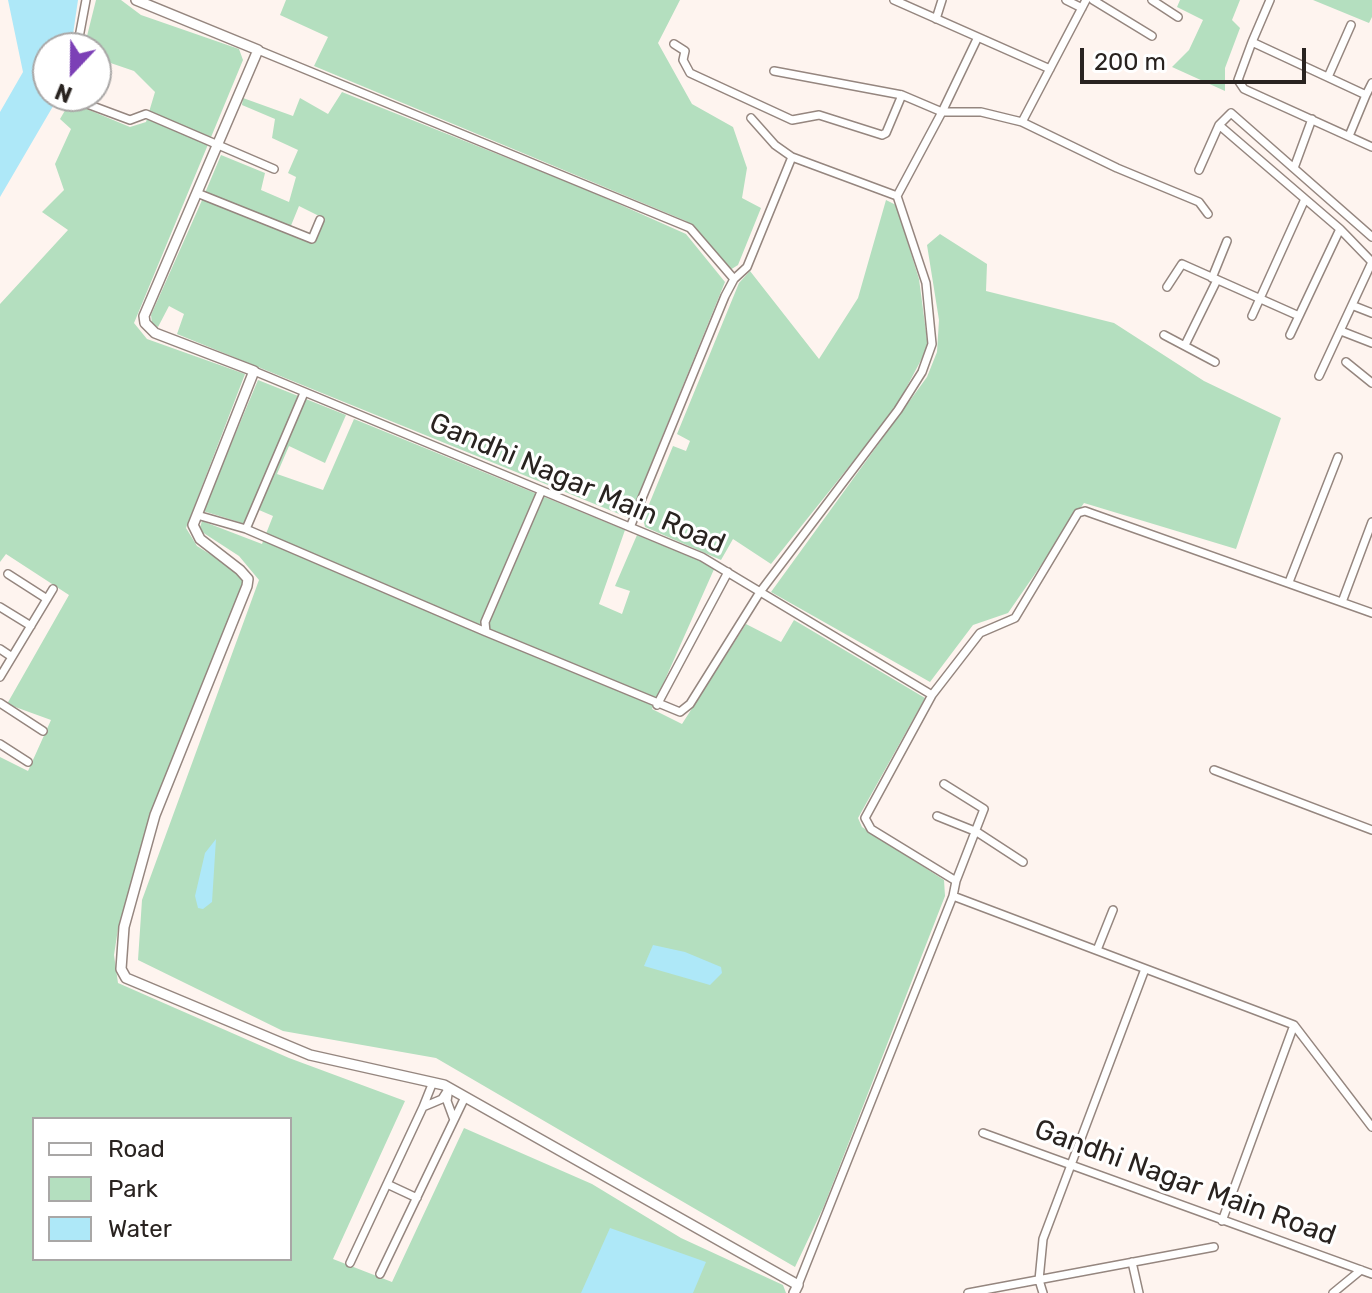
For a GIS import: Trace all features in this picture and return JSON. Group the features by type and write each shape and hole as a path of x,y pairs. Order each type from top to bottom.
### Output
{"street":[{"path":"80,32 86,0"},
{"path":"136,0 690,228 734,279"},
{"path":"894,0 1050,69"},
{"path":"936,19 942,0"},
{"path":"1066,0 1082,8"},
{"path":"1022,122 1086,0"},
{"path":"1093,0 1152,36"},
{"path":"1152,0 1178,17"},
{"path":"1270,0 1238,80 1241,85 1372,147"},
{"path":"1328,77 1351,25"},
{"path":"197,515 246,529 673,713 690,704 760,592 898,410 922,372 932,344 926,283 897,196 977,39"},
{"path":"1252,42 1366,95"},
{"path":"674,44 685,51 683,60 690,73 792,120 819,115 882,135 886,133 902,95"},
{"name":"Gandhi Nagar Main Road","path":"258,50 144,316 145,323 155,333 254,371 541,492 631,525 728,572 932,695"},
{"path":"774,71 902,95 942,112 981,112 1022,122 1117,168 1199,202 1208,214"},
{"path":"1349,136 1372,83"},
{"path":"109,112 130,120 146,114 274,169"},
{"path":"1199,170 1219,125 1231,113 1372,237"},
{"path":"751,118 775,145 792,157 897,196"},
{"path":"1294,168 1312,119"},
{"path":"1219,125 1340,229 1372,262 1319,376"},
{"path":"631,525 734,279 747,267 792,157"},
{"path":"1252,316 1309,202 1321,192"},
{"path":"197,193 312,239 320,220"},
{"path":"1290,335 1340,229"},
{"path":"1185,345 1227,241"},
{"path":"1167,287 1182,264 1299,316"},
{"path":"1354,306 1372,313"},
{"path":"1341,331 1372,343"},
{"path":"1164,335 1215,362"},
{"path":"1346,362 1372,383"},
{"path":"254,371 197,515 194,532 248,579 155,815 124,927 121,969 126,978 310,1055 449,1088 796,1289 876,1094 984,809 944,784"},
{"path":"246,529 304,393"},
{"path":"1289,582 1338,457"},
{"path":"486,632 485,622 541,492"},
{"path":"956,881 871,829 865,818 932,695 980,633 1015,618 1078,513 1102,514 1372,613"},
{"path":"1342,602 1372,522"},
{"path":"657,705 728,572"},
{"path":"8,574 47,599"},
{"path":"0,677 53,589"},
{"path":"0,607 31,626"},
{"path":"0,649 12,657"},
{"path":"0,703 43,731"},
{"path":"0,744 28,762"},
{"path":"1214,770 1372,830"},
{"path":"937,816 977,832 1023,862"},
{"path":"953,896 1294,1025 1372,1127"},
{"path":"1097,950 1113,910"},
{"path":"1043,1293 1039,1280 1043,1239 1145,969"},
{"path":"1222,1221 1294,1025"},
{"path":"350,1263 433,1082"},
{"path":"423,1107 442,1099 449,1088"},
{"path":"449,1088 447,1101 454,1120"},
{"path":"380,1274 465,1097"},
{"name":"Gandhi Nagar Main Road","path":"983,1133 1372,1274"},
{"path":"387,1184 417,1198"},
{"path":"968,1293 1214,1247"},
{"path":"1132,1262 1139,1293"},
{"path":"1336,1290 1361,1270"},
{"path":"1336,1290 1347,1293"}],"green space":[{"path":"96,0 121,0 141,15 239,49 243,60 134,323 147,339 245,374 186,528 197,546 240,573 244,581 149,817 118,929 114,955 118,983 289,1058 405,1101 333,1259 392,1282 464,1128 592,1184 681,1238 783,1285 786,1293 0,1293 0,757 28,771 51,720 7,704 69,595 6,554 0,562 0,304 68,230 42,212 64,190 55,164 71,129 60,119 64,112 94,112 130,127 146,122 155,92 134,71 112,63 112,32 88,32"},
{"path":"286,0 680,0 658,43 692,104 733,127 747,168 742,198 761,208 738,265 730,270 686,221 314,66 328,37 280,15"},
{"path":"1180,0 1240,0 1232,20 1240,28 1225,68 1225,91 1172,67 1189,50 1203,20 1177,7"},
{"path":"1313,0 1372,0 1372,17 1369,23"},
{"path":"342,92 585,189 686,234 725,282 629,518 177,334 184,314 169,306 158,327 152,324 151,315 203,198 308,240 319,216 299,206 290,228 205,193 221,155 265,173 261,190 289,202 296,177 288,173 298,150 272,138 275,119 242,105 243,98 293,116 300,98 328,114"},
{"path":"886,200 896,205 919,279 928,347 895,409 771,564 733,539 721,560 645,527 643,519 673,446 686,451 690,441 677,434 739,283 750,271 819,359 858,298"},
{"path":"940,234 987,264 986,291 1114,323 1204,381 1281,418 1236,549 1084,503 1008,613 973,625 930,682 771,592 927,377 937,352 939,320 927,245"},
{"path":"258,380 346,415 325,463 289,446 277,474 323,490 354,419 625,530 599,604 622,614 630,591 615,586 637,535 715,567 652,709 682,724 746,624 781,642 794,620 925,698 858,818 862,827 944,880 945,896 824,1206 795,1267 436,1058 283,1031 138,960 142,900 259,580 239,556 199,530 202,521 262,544 273,516 259,510 252,526 203,511"}],"water":[{"path":"8,0 78,0 73,32 32,32 32,112 50,112 0,197 0,112 23,72"},
{"path":"216,839 212,902 203,909 198,908 195,896 205,853"},
{"path":"653,945 685,952 721,967 722,973 710,985 644,966"},
{"path":"610,1228 706,1262 693,1293 581,1293"}]}
